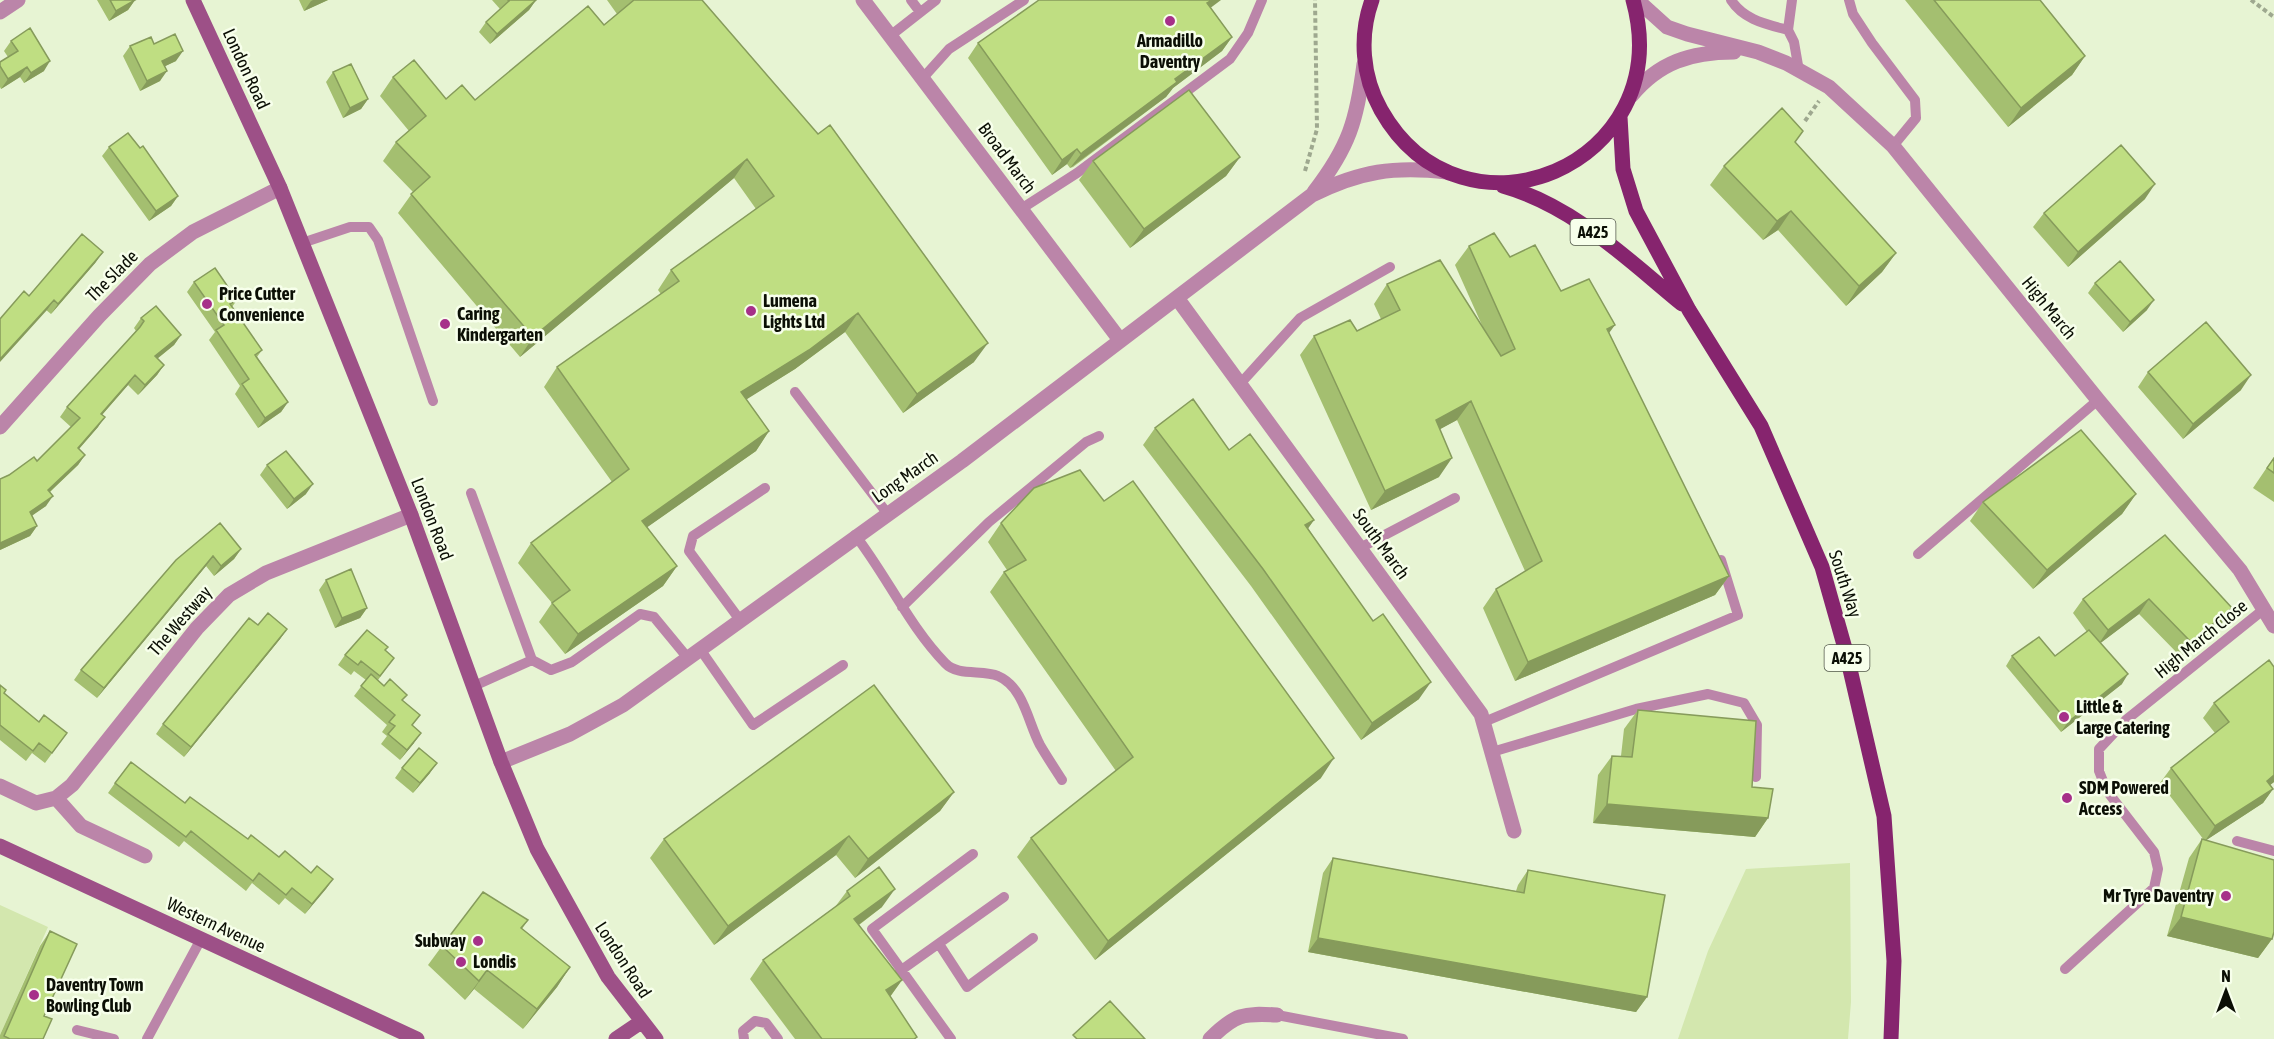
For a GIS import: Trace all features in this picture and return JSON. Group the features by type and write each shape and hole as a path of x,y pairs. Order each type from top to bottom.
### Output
{"main road":[{"name":"London Road","path":"193,0 280,188 411,515 501,762 537,849 575,922 608,977 656,1039"},
{"path":"1369,5 1364,38 1365,62 1374,96 1391,128 1416,153 1447,171 1482,182 1515,182 1546,176 1575,162 1600,142 1620,117 1631,96 1638,71 1641,45 1635,0"},
{"name":"South Way","path":"1620,117 1623,169 1630,196 1689,310 1761,426 1822,567 1840,631 1884,816 1894,961 1891,1039"},
{"name":"South Way","path":"1482,182 1526,193 1570,215 1689,310"},
{"name":"Western Avenue","path":"0,846 417,1039"},
{"path":"616,1039 641,1022"}],"street":[{"path":"0,12 18,0"},
{"name":"Broad March","path":"863,0 1120,340"},
{"name":"High March","path":"1635,0 1667,27 1758,52 1829,87 1893,146 2098,400 2240,570 2274,626"},
{"name":"High March","path":"1631,96 1652,74 1687,56 1708,52 1758,52"},
{"name":"Long March","path":"1312,195 1344,150 1351,131 1365,62"},
{"name":"Long March","path":"501,762 570,734 623,705 962,461 1312,195 1339,182 1383,170 1404,168 1447,171"},
{"name":"The Slade","path":"0,427 99,316 150,264 193,232 280,188"},
{"name":"South March","path":"1177,298 1481,714 1514,831"},
{"name":"The Westway","path":"56,798 72,785 197,628 229,595 266,573 411,515"},
{"path":"0,786 36,803 56,798 81,826 145,856"},
{"path":"1210,1039 1228,1021 1251,1014 1277,1015"}],"lane":[{"path":"911,0 921,12"},
{"path":"890,36 936,0"},
{"path":"922,79 949,49 1024,0"},
{"path":"1021,209 1077,173 1230,59 1248,33 1262,0"},
{"path":"1731,0 1736,9 1755,21 1788,30"},
{"path":"1792,0 1788,30 1794,42 1799,71"},
{"path":"1849,0 1853,14 1872,43 1915,100 1916,118 1893,146"},
{"path":"302,243 350,227 369,227 378,240 433,400"},
{"path":"1240,384 1300,318 1390,267"},
{"path":"795,392 887,513"},
{"path":"1918,554 2098,400"},
{"path":"902,607 989,522 1068,456 1099,436"},
{"path":"740,620 689,551 693,536 765,488"},
{"path":"471,493 531,660 551,670 572,662 640,614 654,617 693,653 753,725 843,665"},
{"path":"1360,548 1455,498"},
{"path":"855,536 875,562 902,607 947,666 971,673 998,676 1019,695 1040,744 1062,780"},
{"path":"1484,722 1738,615 1722,560"},
{"name":"High March Close","path":"2065,969 2154,888 2158,869 2154,852 2107,791 2099,771 2099,749 2126,720 2263,610"},
{"path":"474,686 531,660"},
{"path":"1492,752 1636,709 1708,694 1744,703 1757,725 1755,777"},
{"path":"2237,841 2274,851"},
{"path":"951,1039 872,929 973,854"},
{"path":"900,971 1004,897"},
{"path":"939,944 968,987 1033,938"},
{"path":"147,1039 201,939"},
{"path":"1277,1015 1404,1039"},
{"path":"744,1039 743,1031 755,1021 766,1023 778,1039"},
{"path":"77,1030 114,1039"}],"path":[{"path":"1305,173 1317,129 1315,0"},
{"path":"2251,0 2274,17"},
{"path":"1805,121 1819,101"}],"green space":[{"path":"1850,863 1851,1002 1848,1039 1678,1039 1708,951 1746,869"},
{"path":"0,905 48,927 0,1035"}],"building":[{"path":"110,0 135,0 116,11"},
{"path":"508,0 536,0 497,34 486,22"},
{"path":"634,0 702,0 818,134 830,125 988,343 917,394 858,313 809,350 741,392 769,431 642,521 677,566 578,634 552,603 570,590 531,543 629,469 557,367 679,281 671,270 774,196 747,159 533,337 411,194 430,177 396,142 426,116 393,77 414,60 446,99 462,85 475,100 588,6 604,25"},
{"path":"1039,0 1212,0 1207,3 1232,37 1175,79 1177,82 1081,154 1077,149 1062,160 978,43"},
{"path":"1934,0 2040,0 2085,56 2021,108"},
{"path":"30,28 50,61 31,73 27,67 8,79 0,62 18,51 11,41"},
{"path":"175,34 183,51 162,61 167,71 147,81 130,46 151,37 154,44"},
{"path":"351,64 368,99 350,108 333,72"},
{"path":"1189,90 1240,157 1144,229 1093,161"},
{"path":"1782,108 1803,131 1795,142 1896,253 1859,286 1791,211 1777,221 1724,166"},
{"path":"128,133 140,148 143,146 178,196 156,211 109,147"},
{"path":"2121,145 2155,184 2078,252 2044,213"},
{"path":"1494,233 1510,257 1535,245 1561,291 1589,279 1615,325 1607,329 1729,576 1528,662 1496,589 1542,561 1471,401 1436,420 1452,458 1385,491 1314,336 1350,320 1357,331 1400,310 1387,284 1440,260 1501,356 1515,349 1469,246"},
{"path":"82,234 103,252 58,304 54,300 0,359 0,319 24,291 29,296"},
{"path":"2120,261 2154,300 2130,322 2095,283"},
{"path":"215,268 237,300 230,304 262,350 255,355 288,402 265,418 242,384 249,379 216,330 224,325 194,282"},
{"path":"156,306 181,335 155,356 164,365 145,385 135,375 101,414 105,417 78,448 85,455 48,490 53,496 30,512 37,526 0,543 0,479 34,457 37,461 80,418 67,407 140,327 144,321 141,318"},
{"path":"2206,322 2251,375 2193,424 2148,372"},
{"path":"1193,399 1229,450 1250,434 1314,520 1305,525 1373,621 1383,614 1431,682 1372,723 1263,569 1155,428"},
{"path":"2081,430 2136,494 2047,570 1983,502"},
{"path":"286,451 313,484 294,499 267,465"},
{"path":"2274,458 2274,473 2267,468"},
{"path":"1080,470 1104,501 1133,481 1334,758 1108,941 1031,838 1133,757 1004,572 1026,560 1001,523 1034,488"},
{"path":"220,523 241,549 221,566 213,556 104,688 81,670 176,560"},
{"path":"2165,535 2232,608 2191,642 2149,599 2108,630 2083,599"},
{"path":"351,569 367,608 342,618 326,580"},
{"path":"268,613 287,629 191,747 163,724 249,618 258,625"},
{"path":"367,630 388,647 385,650 394,658 380,676 361,661 358,665 345,655"},
{"path":"2089,630 2128,674 2068,722 2012,656 2039,637 2055,656"},
{"path":"2269,660 2274,667 2274,775 2267,781 2273,789 2215,826 2171,768 2229,722 2214,703"},
{"path":"371,674 384,686 390,679 407,695 402,700 420,715 412,725 421,733 407,750 388,734 395,726 389,722 395,715 361,686"},
{"path":"0,685 6,690 4,693 39,722 44,715 67,733 52,753 39,743 33,751 0,725"},
{"path":"874,685 954,792 868,859 849,836 728,926 664,839"},
{"path":"1638,710 1756,721 1752,787 1773,789 1768,818 1607,804 1612,756 1632,757"},
{"path":"419,748 437,763 420,783 402,768"},
{"path":"131,762 185,803 190,797 248,839 251,835 279,857 285,851 311,873 317,866 333,879 312,904 292,888 286,895 259,873 253,881 191,831 186,837 115,783"},
{"name":"Mr Tyre Daventry","path":"2202,839 2274,860 2274,932 2272,939 2181,917"},
{"path":"1333,858 1524,893 1528,870 1665,895 1647,997 1318,938"},
{"path":"879,867 895,889 854,919 902,980 886,990 917,1037 914,1039 822,1039 763,960 850,896 847,891"},
{"path":"483,892 528,920 521,928 570,967 537,1009 487,970 479,981 442,946"},
{"name":"Daventry Town Bowling Club","path":"50,931 77,944 44,1016 52,1019 43,1039 10,1039 4,1036"},
{"path":"1110,1001 1145,1039 1077,1039 1073,1035"}],"place":[{"name":"Armadillo Daventry","path":"1170,21"},
{"name":"Price Cutter Convenience","path":"207,304"},
{"name":"Lumena Lights Ltd","path":"751,311"},
{"name":"Caring Kindergarten","path":"445,324"},
{"name":"Little & Large Catering","path":"2064,717"},
{"name":"SDM Powered Access","path":"2067,798"},
{"name":"Mr Tyre Daventry","path":"2226,896"},
{"name":"Subway","path":"478,941"},
{"name":"Londis","path":"461,962"},
{"name":"Daventry Town Bowling Club","path":"34,995"}]}
